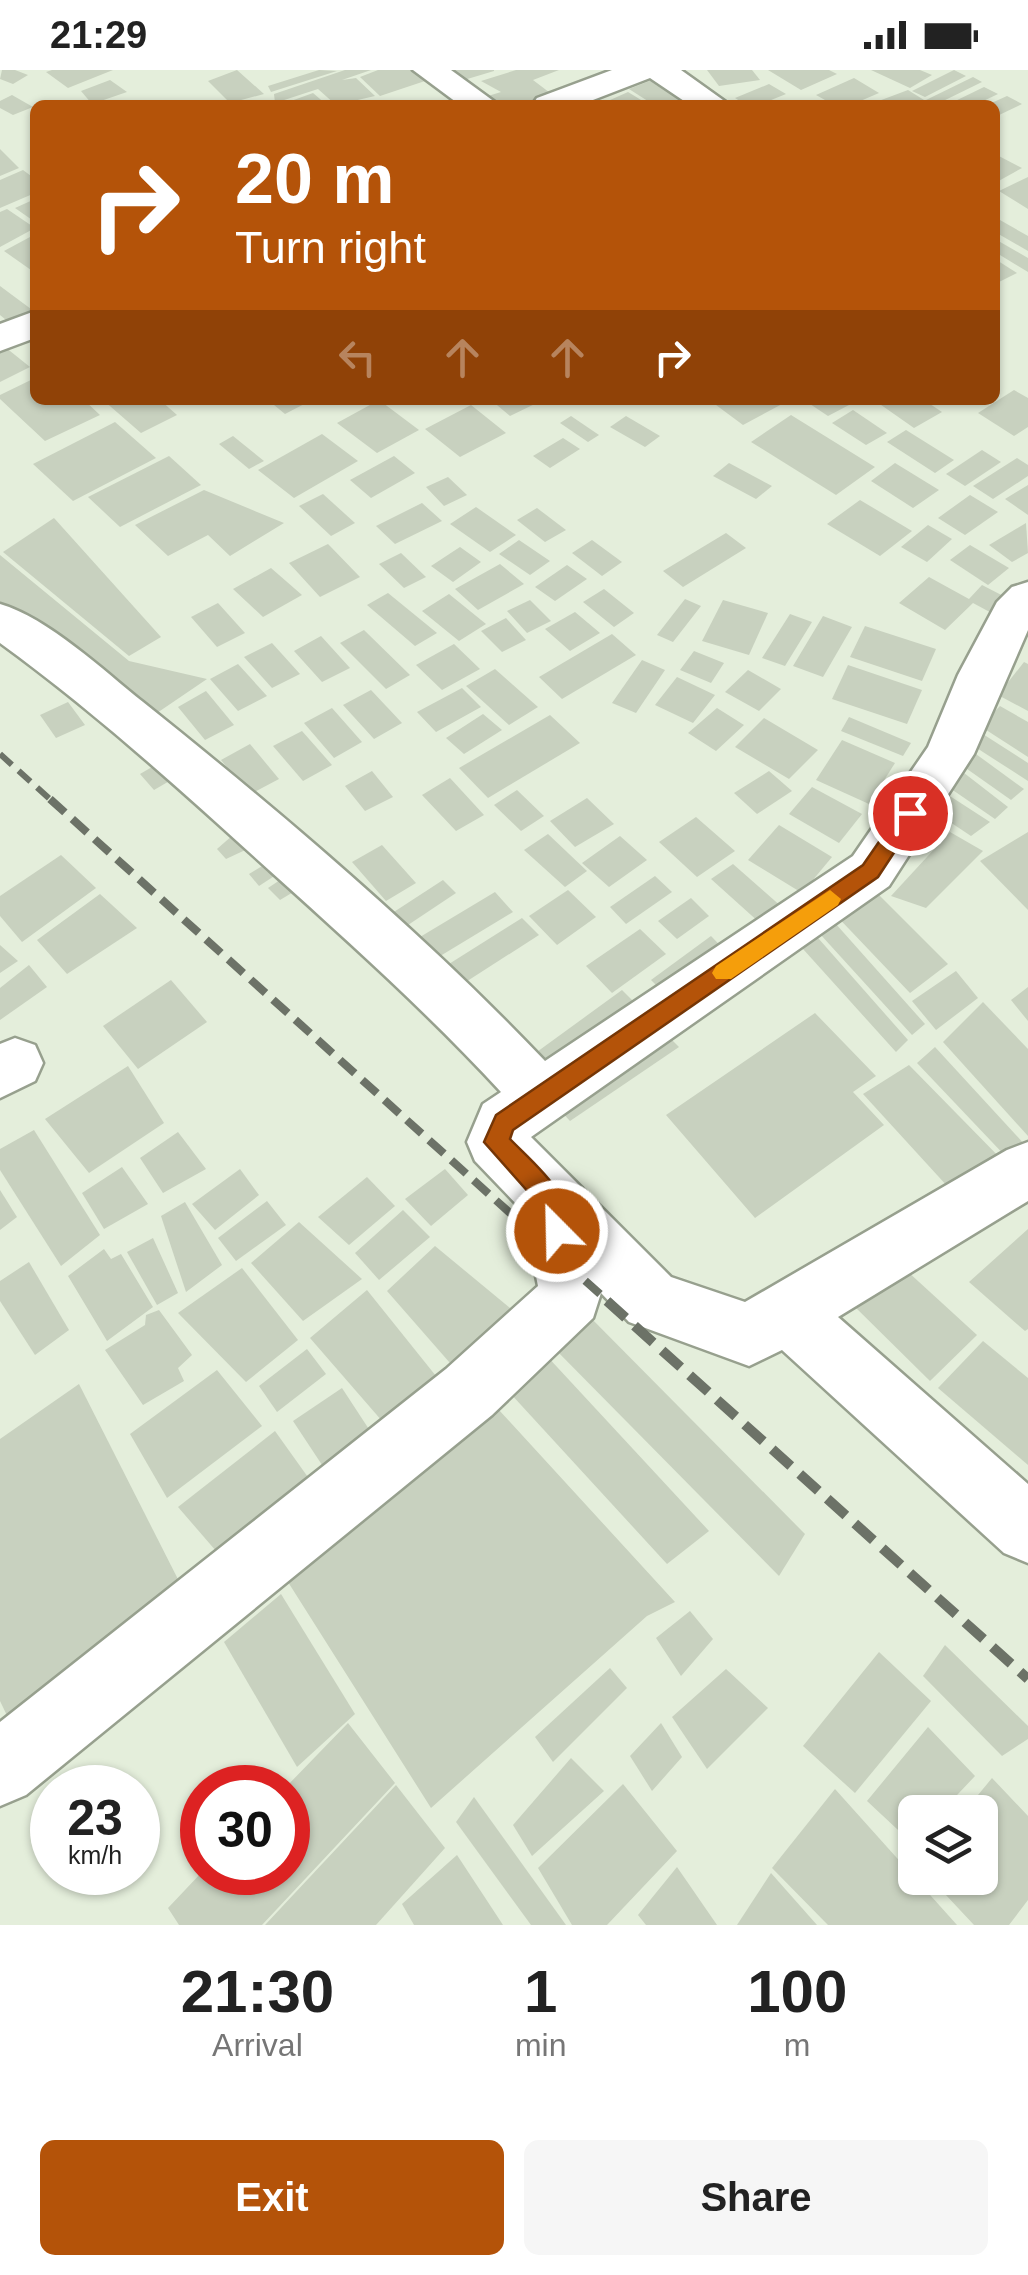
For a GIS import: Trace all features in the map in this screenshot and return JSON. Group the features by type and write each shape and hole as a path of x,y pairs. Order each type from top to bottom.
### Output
{"street":[{"path":"429,70 474,100"},
{"path":"562,100 642,70"},
{"path":"659,70 705,100"},
{"path":"0,339 30,325"},
{"path":"1028,598 1013,614 949,754 871,871 541,1096 504,1123 496,1142 651,1301 749,1336 1028,1168"},
{"path":"0,620 76,674 170,751 451,1000 541,1096"},
{"path":"0,1769 469,1392 571,1297 550,1198"},
{"path":"787,1313 1028,1529"}],"building":[{"path":"2,70 28,75 13,84 0,79"},
{"path":"113,70 68,88 46,72"},
{"path":"237,70 264,94 227,100 208,81"},
{"path":"319,70 337,71 271,92 268,86"},
{"path":"345,70 371,70 342,80 356,78 375,96 330,100 318,89 275,100 274,94"},
{"path":"378,70 419,70 431,79 380,96 360,77"},
{"path":"440,70 494,70 494,71 454,83"},
{"path":"516,70 559,70 533,80 559,100 493,100 488,96 501,92 481,81"},
{"path":"707,70 752,70 760,80 719,86"},
{"path":"768,70 829,70 837,74 801,90"},
{"path":"871,70 920,70 932,75 910,88"},
{"path":"954,70 966,76 925,97 912,91"},
{"path":"973,77 982,82 945,100 926,100"},
{"path":"657,78 693,100 646,100 629,89"},
{"path":"854,78 879,93 863,100 825,100 816,95"},
{"path":"110,80 127,92 104,100 89,100 81,91"},
{"path":"769,84 786,94 771,100 735,98"},
{"path":"984,87 998,94 985,100 957,100"},
{"path":"908,90 924,100 881,100"},
{"path":"628,92 641,100 610,100"},
{"path":"313,93 321,100 294,100"},
{"path":"12,95 30,108 13,115 0,108 0,101"},
{"path":"1007,96 1022,104 1000,115 998,100"},
{"path":"0,149 19,168 0,176"},
{"path":"1000,157 1022,168 1000,180"},
{"path":"23,170 30,175 30,195 0,208 0,180"},
{"path":"1028,177 1028,209 1000,192"},
{"path":"30,201 30,218 15,208"},
{"path":"7,209 30,225 30,231 0,247 0,212"},
{"path":"1000,220 1028,236 1028,251 1000,235"},
{"path":"30,237 30,269 4,251"},
{"path":"1000,242 1028,258 1028,272 1000,255"},
{"path":"1000,262 1017,273 1000,282"},
{"path":"0,286 30,308 30,316 11,324 0,315"},
{"path":"0,343 30,367 0,382"},
{"path":"30,380 30,405 89,405 100,415 45,441 0,395"},
{"path":"1014,390 1028,398 1028,427 1014,436 978,413 991,405 1000,405 1000,399"},
{"path":"109,405 166,405 177,415 141,433"},
{"path":"274,405 302,405 285,414"},
{"path":"370,405 386,405 419,430 377,453 337,423"},
{"path":"471,405 506,433 460,457 425,429"},
{"path":"497,405 533,405 510,416"},
{"path":"716,405 780,405 743,425"},
{"path":"812,405 849,405 828,416"},
{"path":"881,405 932,405 942,412 914,428"},
{"path":"853,410 887,433 866,445 832,423"},
{"path":"791,415 875,467 836,495 751,442"},
{"path":"571,416 599,435 588,442 560,423"},
{"path":"626,416 660,436 645,447 610,427"},
{"path":"115,422 156,458 73,501 33,464"},
{"path":"906,430 954,460 935,473 887,442"},
{"path":"322,434 358,461 294,498 258,470"},
{"path":"233,436 264,461 249,469 219,444"},
{"path":"563,438 580,449 550,468 533,456"},
{"path":"982,450 1001,462 965,486 946,474"},
{"path":"169,456 201,485 120,527 88,497"},
{"path":"394,456 415,473 371,498 350,480"},
{"path":"1017,458 1028,465 1028,476 993,499 973,486"},
{"path":"729,463 772,486 756,499 713,476"},
{"path":"895,463 939,490 913,508 871,481"},
{"path":"448,477 467,495 444,506 426,487"},
{"path":"1028,485 1028,515 1005,499"},
{"path":"204,490 284,523 230,556 208,535 168,556 135,525"},
{"path":"323,494 355,523 331,536 299,506"},
{"path":"970,495 998,512 965,535 938,518"},
{"path":"860,500 912,531 880,556 827,524"},
{"path":"422,503 442,521 395,544 376,526"},
{"path":"476,507 516,535 490,552 450,524"},
{"path":"537,508 566,530 545,542 517,520"},
{"path":"54,518 161,637 129,656 3,552"},
{"path":"1026,523 1028,553 1012,562 989,545"},
{"path":"928,525 952,539 927,562 901,547"},
{"path":"726,533 746,548 683,587 663,571"},
{"path":"519,540 550,561 530,575 499,554"},
{"path":"592,540 622,562 602,576 572,553"},
{"path":"328,544 360,577 320,597 289,563"},
{"path":"970,545 1009,568 988,585 950,560"},
{"path":"460,547 481,562 453,582 431,566"},
{"path":"401,553 426,577 404,588 379,564"},
{"path":"0,555 129,661 207,679 154,715 0,607"},
{"path":"500,564 524,584 478,610 455,589"},
{"path":"567,565 587,579 555,601 535,587"},
{"path":"271,568 302,595 263,617 233,589"},
{"path":"929,577 969,599 982,585 1013,601 999,617 973,603 945,630 899,603"},
{"path":"604,589 634,613 614,627 583,602"},
{"path":"388,593 437,633 415,646 367,605"},
{"path":"449,594 486,624 459,641 422,611"},
{"path":"685,599 701,606 673,642 657,635"},
{"path":"530,600 551,621 527,633 507,611"},
{"path":"723,600 768,613 749,655 702,641"},
{"path":"218,603 245,633 217,647 191,617"},
{"path":"575,612 600,633 570,651 545,629"},
{"path":"790,614 812,622 785,666 762,658"},
{"path":"823,616 852,627 823,677 793,666"},
{"path":"506,618 526,640 502,652 481,631"},
{"path":"865,626 936,649 922,681 850,657"},
{"path":"364,630 410,675 386,689 340,643"},
{"path":"612,634 636,655 562,699 539,677"},
{"path":"321,636 350,668 322,682 294,651"},
{"path":"272,643 300,674 272,688 244,657"},
{"path":"454,644 480,669 442,690 416,665"},
{"path":"694,651 724,663 711,683 680,670"},
{"path":"642,660 665,670 636,713 612,703"},
{"path":"1024,662 1028,664 1028,711 998,695"},
{"path":"238,664 267,696 238,711 210,679"},
{"path":"848,665 922,690 907,724 832,699"},
{"path":"495,669 538,707 509,725 466,686"},
{"path":"748,670 781,689 759,711 725,692"},
{"path":"677,677 715,695 693,723 655,705"},
{"path":"462,688 481,707 436,732 417,712"},
{"path":"371,690 402,723 374,739 343,705"},
{"path":"206,691 234,725 205,740 178,707"},
{"path":"68,702 85,725 56,738 40,715"},
{"path":"1000,706 1028,722 1028,757 980,726"},
{"path":"332,708 362,742 334,758 304,723"},
{"path":"717,708 744,725 716,751 688,733"},
{"path":"483,714 502,730 464,754 446,738"},
{"path":"550,715 580,743 488,798 459,768"},
{"path":"849,717 911,743 903,756 841,731"},
{"path":"764,718 818,750 789,779 735,747"},
{"path":"975,729 1028,763 1028,781 969,743"},
{"path":"302,731 332,765 303,781 273,746"},
{"path":"842,740 895,763 869,804 816,780"},
{"path":"250,744 279,779 249,795 221,760"},
{"path":"969,749 1024,789 1011,800 960,764"},
{"path":"164,760 178,776 154,790 140,774"},
{"path":"955,766 1008,807 995,819 941,782"},
{"path":"372,771 393,797 365,811 345,786"},
{"path":"769,771 792,791 757,814 734,793"},
{"path":"450,778 484,815 456,831 422,795"},
{"path":"812,787 862,814 839,843 789,814"},
{"path":"939,789 990,822 971,836 926,806"},
{"path":"517,790 544,816 521,831 494,805"},
{"path":"587,798 614,824 575,847 550,821"},
{"path":"922,809 944,825 928,842 911,828"},
{"path":"696,817 735,851 697,877 659,842"},
{"path":"779,825 832,857 802,893 748,860"},
{"path":"241,828 256,845 226,859 217,849"},
{"path":"950,832 983,851 926,908 891,896"},
{"path":"1028,832 1028,910 980,861"},
{"path":"548,834 587,871 565,887 524,850"},
{"path":"620,836 647,860 609,887 582,863"},
{"path":"382,845 416,883 386,901 352,862"},
{"path":"61,855 96,888 22,942 0,916 0,896"},
{"path":"272,860 282,871 259,886 249,874"},
{"path":"733,864 783,908 761,924 711,879"},
{"path":"655,876 672,892 626,924 610,907"},
{"path":"283,878 295,891 280,900 268,888"},
{"path":"443,880 456,893 393,935 380,921"},
{"path":"869,885 948,964 910,993 830,909"},
{"path":"568,890 596,917 557,945 529,916"},
{"path":"495,892 513,912 427,964 410,943"},
{"path":"100,894 137,928 67,974 37,940"},
{"path":"691,898 709,916 677,939 658,921"},
{"path":"827,914 925,1024 912,1035 810,923"},
{"path":"522,918 539,935 458,987 441,969"},
{"path":"640,929 666,954 612,993 586,966"},
{"path":"811,930 908,1040 896,1052 794,939"},
{"path":"711,936 734,960 672,1001 651,980"},
{"path":"0,945 18,961 0,973"},
{"path":"29,965 47,987 0,1020 0,988"},
{"path":"956,971 978,998 936,1030 912,1001"},
{"path":"171,980 207,1022 138,1069 103,1026"},
{"path":"1028,987 1028,1021 1011,1000"},
{"path":"622,990 679,1047 570,1121 519,1065"},
{"path":"983,1002 1028,1049 1028,1136 943,1042"},
{"path":"815,1013 876,1076 853,1092 884,1125 755,1218 666,1115"},
{"path":"935,1047 1026,1146 1010,1161 917,1063"},
{"path":"909,1065 1008,1166 959,1199 863,1094"},
{"path":"128,1066 164,1123 89,1173 45,1119"},
{"path":"34,1130 100,1235 61,1266 0,1170 0,1149"},
{"path":"178,1132 206,1169 163,1193 140,1158"},
{"path":"122,1167 148,1204 104,1229 82,1193"},
{"path":"240,1169 259,1195 215,1230 192,1204"},
{"path":"445,1169 468,1195 431,1226 405,1199"},
{"path":"367,1177 395,1206 349,1245 318,1217"},
{"path":"0,1190 17,1217 0,1230"},
{"path":"267,1201 286,1225 236,1261 218,1238"},
{"path":"185,1202 222,1265 186,1292 161,1216"},
{"path":"403,1210 430,1237 379,1280 355,1253"},
{"path":"299,1222 362,1279 303,1321 251,1263"},
{"path":"1028,1229 1028,1329 1025,1331 969,1282"},
{"path":"153,1238 178,1293 157,1305 127,1252"},
{"path":"435,1246 510,1308 457,1371 387,1291"},
{"path":"104,1249 111,1259 121,1254 153,1307 107,1341 68,1276"},
{"path":"895,1260 977,1335 930,1381 850,1302"},
{"path":"29,1262 69,1330 35,1355 0,1301 0,1281"},
{"path":"242,1268 298,1340 246,1382 178,1313"},
{"path":"367,1290 444,1386 389,1429 310,1338"},
{"path":"159,1310 192,1355 178,1368 184,1381 143,1405 105,1350 145,1325 146,1315"},
{"path":"583,1310 805,1534 779,1576 551,1345"},
{"path":"983,1341 1028,1378 1028,1465 938,1388"},
{"path":"307,1349 326,1374 277,1412 259,1386"},
{"path":"545,1354 709,1531 667,1564 510,1393"},
{"path":"217,1370 262,1426 167,1498 130,1434"},
{"path":"79,1384 186,1595 13,1728 0,1701 0,1439"},
{"path":"342,1388 376,1440 330,1477 293,1421"},
{"path":"488,1398 675,1602 647,1616 431,1808 288,1582"},
{"path":"275,1431 315,1487 229,1566 178,1507"},
{"path":"281,1594 355,1714 296,1765 224,1642"},
{"path":"690,1611 713,1639 681,1676 656,1638"},
{"path":"945,1645 1028,1726 1028,1739 1002,1756 923,1676"},
{"path":"879,1652 931,1701 855,1793 803,1746"},
{"path":"610,1668 627,1688 553,1762 535,1737"},
{"path":"726,1669 768,1708 707,1769 672,1717"},
{"path":"348,1723 395,1783 310,1874 310,1765"},
{"path":"661,1723 682,1757 652,1791 630,1756"},
{"path":"928,1727 975,1776 957,1795 898,1795 898,1830 867,1801"},
{"path":"571,1758 604,1791 532,1856 513,1825"},
{"path":"992,1778 1028,1816 1028,1900 1009,1925 974,1925 946,1895 998,1895 998,1795 978,1795"},
{"path":"623,1784 677,1851 607,1925 572,1925 538,1868"},
{"path":"396,1785 445,1848 376,1925 265,1925 293,1895 310,1895 310,1877"},
{"path":"835,1789 898,1859 898,1895 930,1895 957,1925 828,1925 772,1868"},
{"path":"474,1797 566,1925 531,1925 456,1822"},
{"path":"457,1855 503,1925 414,1925 402,1904"},
{"path":"677,1867 717,1925 646,1925 638,1915"},
{"path":"771,1873 817,1925 737,1925"},
{"path":"180,1895 290,1895 262,1925 179,1925 168,1908"}],"railway":[{"path":"0,754 52,801"},
{"path":"50,799 610,1303"},
{"path":"607,1301 1028,1679"}],"slow traffic":[{"path":"723,973 830,899"}],"route":[{"path":"557,1231 550,1198 496,1142 504,1123 871,871 910,813"}]}
